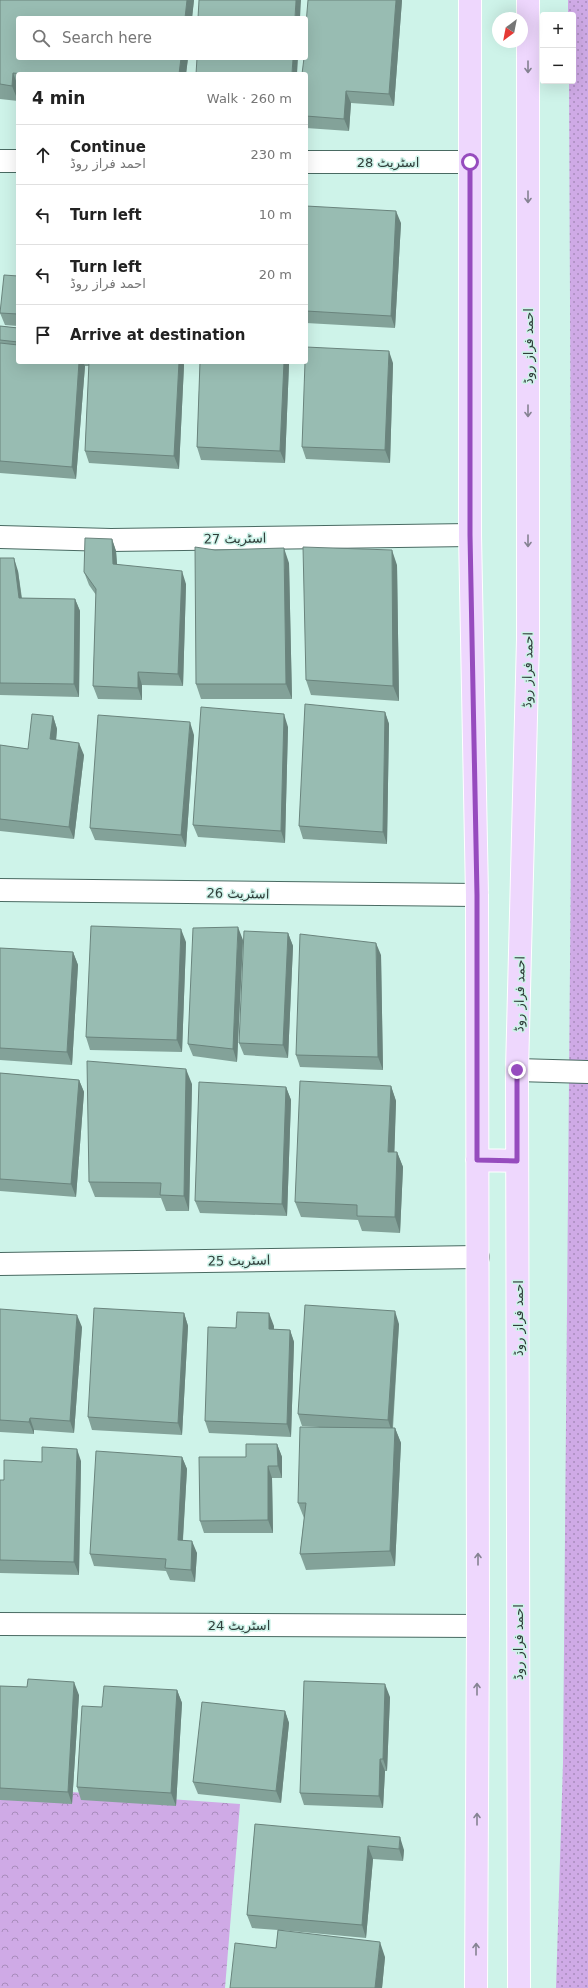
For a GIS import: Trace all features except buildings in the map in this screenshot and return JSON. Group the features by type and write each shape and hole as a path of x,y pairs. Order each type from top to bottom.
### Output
{"main road":[{"path":"470,0 470,535 477,895 478,1626 476,1988"},
{"name":"احمد فراز روڈ","path":"519,1988 517,1070 528,639 528,0"},
{"path":"477,1160 517,1161"}],"street":[{"path":"0,161 16,161"},
{"name":"اسٹریٹ 28","path":"308,162 470,162"},
{"name":"اسٹریٹ 27","path":"0,537 111,540 470,535"},
{"name":"اسٹریٹ 26","path":"0,890 477,895"},
{"path":"517,1070 588,1072"},
{"name":"اسٹریٹ 25","path":"0,1264 478,1257"},
{"name":"اسٹریٹ 24","path":"0,1624 478,1626"}],"green space":[{"path":"568,0 588,0 588,1988 556,1988 563,1763 572,740 569,84 576,84 576,12 568,12"},
{"path":"0,1787 240,1804 225,1988 0,1988"}],"route":[{"path":"470,162 470,535 477,895 477,1160 517,1161 517,1070"}]}
